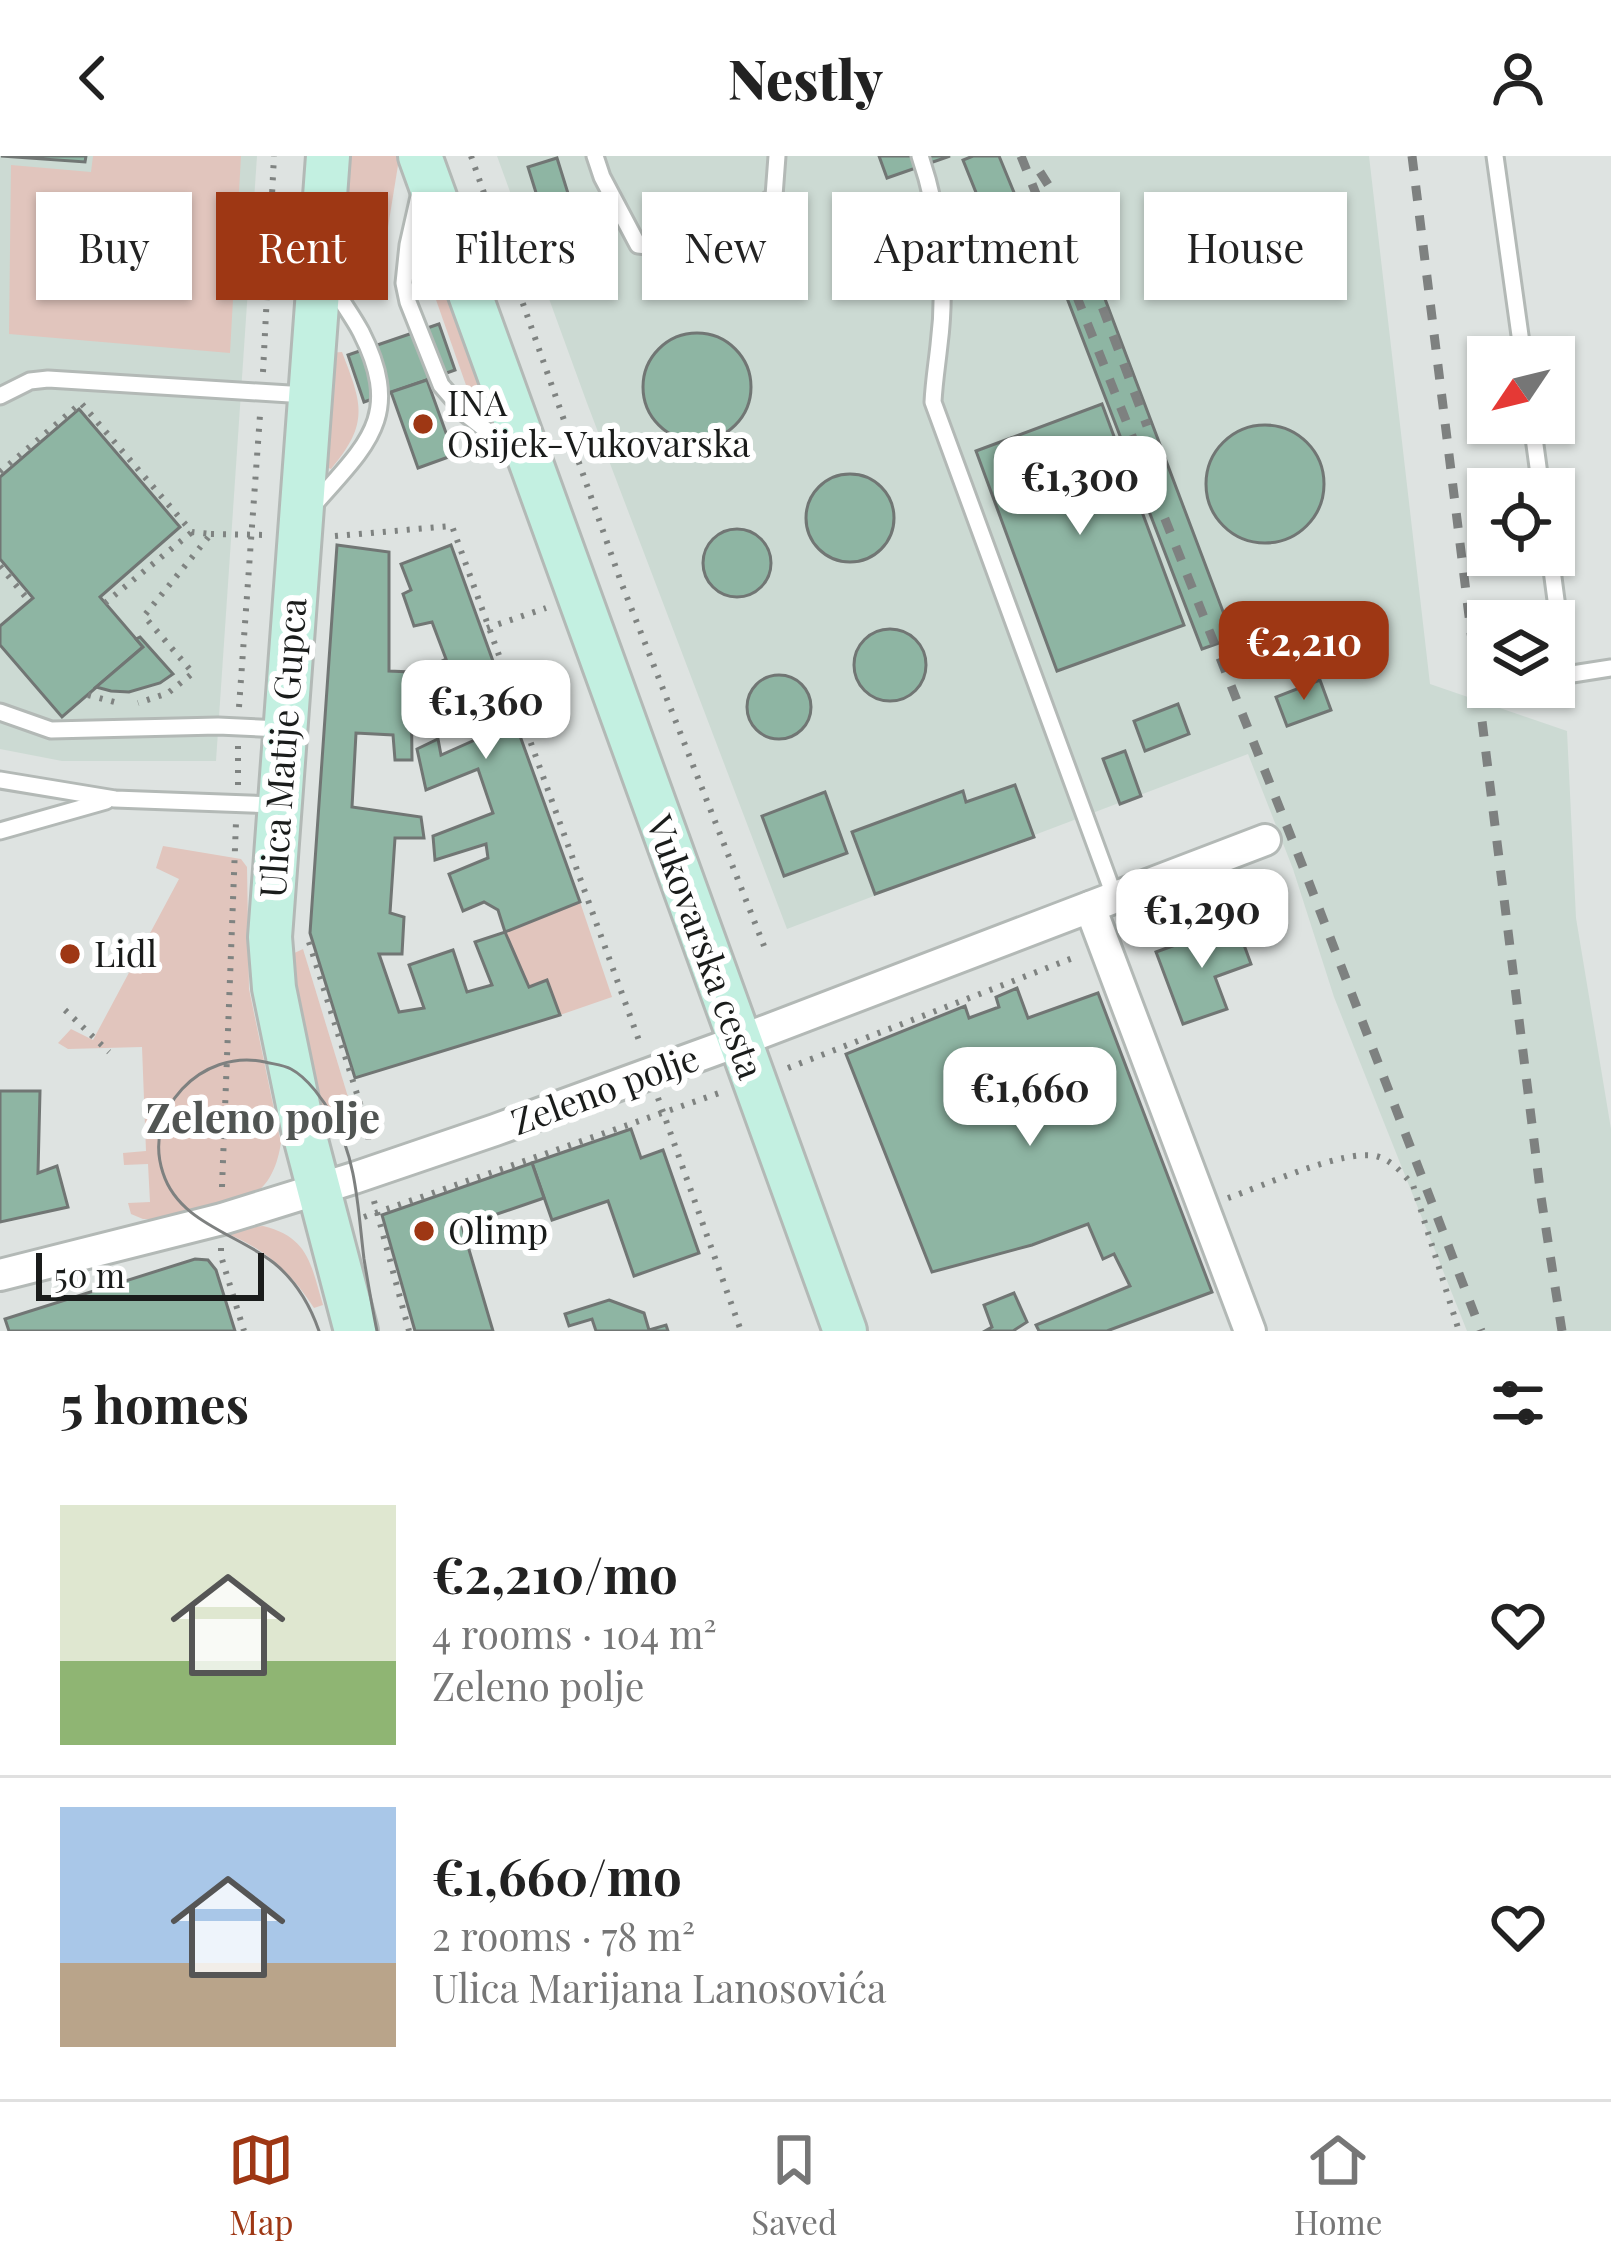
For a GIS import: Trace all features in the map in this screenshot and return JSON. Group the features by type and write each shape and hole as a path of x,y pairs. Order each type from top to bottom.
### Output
{"main road":[{"name":"Ulica Matije Gupca","path":"325,192 328,156"},
{"name":"Vukovarska cesta","path":"421,160 845,1331"},
{"name":"Ulica Matije Gupca","path":"317,300 309,396 316,533 284,729 258,804 281,1024 356,1331"}],"street":[{"name":"Zeleno polje","path":"0,1275 222,1219 367,1174 739,1041 1265,840"},
{"path":"1103,902 1202,1207 1250,1331"}],"lane":[{"path":"595,156 638,245 675,249 736,223 774,196 776,156"},
{"path":"920,156 928,178 943,274 933,402 1103,902"},
{"path":"1496,156 1520,336"},
{"path":"421,160 404,283 408,302 441,386 533,472"},
{"path":"316,533 313,506 366,445 376,428 380,406 364,338 341,300"},
{"path":"0,396 30,381 48,379 309,396"},
{"path":"1553,576 1566,675 1611,668"},
{"path":"0,712 51,730 284,729"},
{"path":"0,780 115,799 258,804"},
{"path":"0,831 115,799"}],"path":[{"path":"244,1331 221,1256 258,804 238,727 274,156"},
{"path":"471,156 621,582 764,946"},
{"path":"0,472 81,403 192,532 211,534 144,616 193,673 168,693 143,702 119,704 88,694"},
{"path":"316,533 452,526 741,1331"},
{"path":"105,603 192,532"},
{"path":"0,566 29,601"},
{"path":"305,929 369,1132 367,1174 410,1331"},
{"path":"64,1010 109,1052"},
{"path":"1202,1207 1352,1154 1378,1157 1396,1166 1413,1185 1459,1331"}],"shaded area":[{"path":"0,156 257,156 255,192 216,192 216,300 247,300 216,761 62,761 0,749"},
{"path":"93,156 241,156 239,192 216,192 216,300 233,300 230,353 9,334 11,165 91,172"},
{"path":"343,156 398,156 388,227 388,192 342,192"},
{"path":"497,156 1369,156 1430,684 1467,697 1467,708 1500,708 1567,731 1576,918 1611,1129 1611,1331 1467,1331 1334,997 1293,869 1248,754 787,929 549,300 618,300 618,192 510,192"},
{"path":"436,300 450,300 480,383 472,390 467,388"},
{"path":"342,352 359,413 352,439 331,469 321,465 329,353"},
{"path":"163,846 241,859 247,867 249,989 281,1143 271,1175 248,1198 143,1219 131,1214 128,1203 150,1202 148,1164 124,1165 123,1153 146,1151 142,1047 68,1049 58,1043 71,1029 93,1040 179,879 156,868"},
{"path":"580,902 612,997 560,1015 547,981 529,987 505,932"},
{"path":"303,949 359,1133 339,1139 315,1116 290,955"},
{"path":"263,1226 299,1245 311,1265 323,1305 314,1308 278,1265 230,1235 229,1229"}],"building":[{"path":"1,156 86,156 85,162"},
{"path":"879,156 950,156 887,178"},
{"path":"999,156 1014,192 976,192 963,160"},
{"path":"557,158 568,192 536,192 528,167"},
{"path":"1068,300 1105,300 1233,638 1202,649"},
{"path":"439,324 455,370 364,402 348,355"},
{"path":"697,333 718,337 735,349 747,366 751,387 747,408 735,425 718,437 697,441 676,437 659,425 647,408 643,387 647,366 659,349 676,337"},
{"name":"INA Osijek-Vukovarska","path":"427,380 454,455 418,468 391,392"},
{"path":"1102,404 1184,625 1057,671 976,451"},
{"path":"79,409 180,527 100,597 143,647 62,717 0,645 0,626 33,598 0,559 0,477"},
{"path":"1265,425 1288,429 1307,442 1320,461 1324,484 1320,507 1307,526 1288,539 1265,543 1242,539 1223,526 1210,507 1206,484 1210,461 1223,442 1242,429"},
{"path":"850,474 867,477 881,487 891,501 891,535 881,549 867,559 850,562 833,559 819,549 809,535 806,518 809,501 819,487 833,477"},
{"path":"737,529 761,539 771,563 761,587 737,597 713,587 703,563 713,539"},
{"path":"337,545 389,552 389,671 411,672 412,760 395,760 393,735 356,733 352,807 421,817 424,838 395,838 390,913 404,917 402,954 379,954 399,1012 424,1008 409,965 453,950 467,992 492,985 475,942 505,932 529,987 547,980 560,1015 355,1078 310,933"},
{"path":"451,545 580,902 505,932 498,910 484,902 463,911 449,874 488,858 486,844 435,860 433,836 493,813 478,769 426,790 417,749 438,739 441,755 477,739 458,677 423,693 417,673 446,659 432,622 414,626 403,594 411,590 401,564"},
{"path":"890,629 915,640 926,665 915,690 890,701 865,690 854,665 865,640"},
{"path":"140,637 173,674 129,692 96,687 143,647 136,639"},
{"path":"779,675 802,684 811,707 802,730 779,739 756,730 747,707 756,684"},
{"path":"1320,680 1331,710 1287,726 1276,697"},
{"path":"1178,704 1189,734 1145,751 1134,721"},
{"path":"1125,751 1141,796 1120,804 1103,759"},
{"path":"1015,785 1034,837 875,894 852,832 963,791 966,802"},
{"path":"825,792 847,853 784,876 762,816"},
{"path":"1236,923 1251,964 1215,977 1227,1009 1183,1024 1156,952"},
{"path":"1017,988 1028,1018 1098,993 1212,1292 1107,1331 1039,1331 1036,1325 1130,1286 1114,1254 1103,1259 1088,1224 1032,1245 932,1272 846,1054 965,1006 969,1018 999,1007 996,997"},
{"path":"0,1091 40,1091 38,1173 57,1166 68,1207 0,1222"},
{"path":"631,1129 641,1158 663,1150 699,1253 634,1276 608,1201 552,1220 532,1163"},
{"path":"532,1163 544,1198 462,1226 493,1331 415,1331 382,1215"},
{"path":"195,1259 208,1260 216,1270 235,1331 9,1331 5,1319"},
{"path":"1014,1293 1027,1322 1013,1331 985,1331 992,1327 984,1305"},
{"path":"609,1300 644,1313 649,1330 666,1325 668,1331 596,1331 592,1319 569,1326 565,1314"}],"tram line":[{"path":"319,1331 301,1294 282,1270 196,1216 171,1190 163,1173 159,1150 169,1107 182,1089 219,1065 241,1060 288,1068 309,1084 329,1111 352,1168 377,1331"}],"railway":[{"path":"1021,156 1481,1331"},
{"path":"1412,156 1541,1197 1562,1331"},
{"path":"1040,172 1068,216 1147,426"}],"place":[{"name":"INA Osijek-Vukovarska","path":"423,424"},
{"name":"Lidl","path":"70,954"},
{"name":"Olimp","path":"424,1231"}],"district":[{"name":"Zeleno polje","path":"263,1118"}]}
